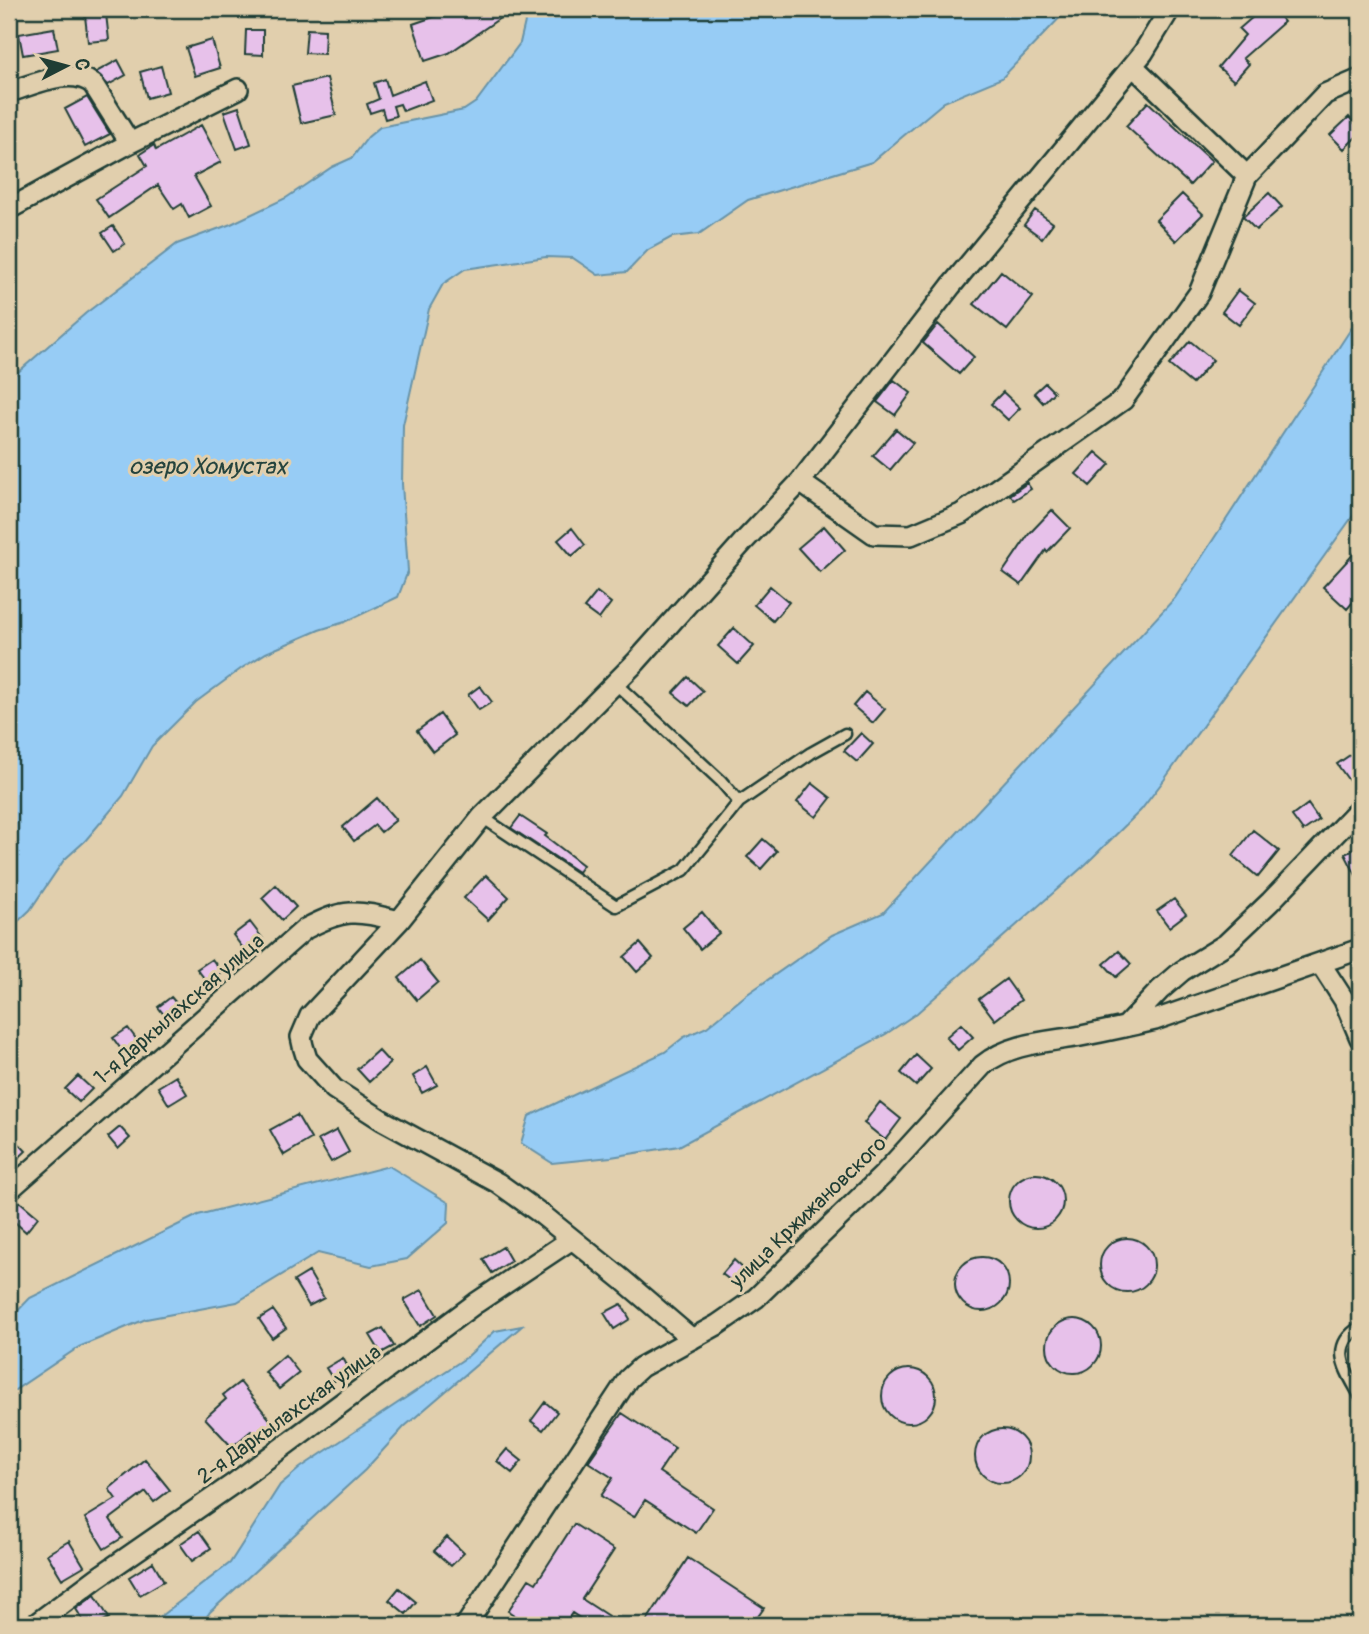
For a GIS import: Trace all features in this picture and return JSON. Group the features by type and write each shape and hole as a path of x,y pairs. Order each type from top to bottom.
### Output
{"street":[{"path":"692,1339 572,1239 498,1183 354,1104 334,1089 307,1059 301,1037 310,1016 399,921 482,817 615,683 800,482 951,286 1133,66 1170,9"},
{"path":"1133,66 1247,176"},
{"path":"9,92 66,77 86,78 93,84 130,143"},
{"path":"800,482 874,534 911,535 961,514 1123,400 1199,293 1247,176 1325,94 1360,79"},
{"path":"9,209 130,143 238,89"},
{"path":"1124,1028 1182,971 1226,944 1360,808"},
{"name":"1-я Даркылахская улица","path":"9,1190 305,929 342,913 359,911 399,921"},
{"name":"улица Кржижановского","path":"466,1625 628,1379 641,1367 692,1339 756,1298 883,1175 995,1055 1030,1045 1124,1028 1166,1016 1360,949"},
{"path":"1320,963 1344,1000 1360,1038"},
{"name":"2-я Даркылахская улица","path":"34,1625 233,1484 476,1303 572,1239"}],"lane":[{"path":"615,683 721,781 739,802"},
{"path":"482,817 616,906 684,870 739,802 811,753 845,734"},
{"path":"1360,1327 1343,1342 1342,1353 1346,1368 1360,1396"}],"water":[{"name":"озеро Хомустах","path":"528,9 1068,9 1002,78 944,102 872,162 748,200 699,234 672,237 648,250 627,272 598,275 573,258 546,257 465,269 443,284 429,309 403,425 402,484 408,571 398,597 345,622 266,653 196,702 152,746 123,796 85,841 64,860 30,910 9,930 9,380 86,313 177,244 231,224 286,198 332,167 352,158 368,137 380,127 464,110 476,102 520,43"},
{"path":"1360,315 1360,506 1141,810 1086,864 917,1013 886,1034 679,1146 552,1163 521,1143 529,1116 665,1052 684,1037 707,1027 746,995 832,935 883,913 1175,598"},
{"path":"389,1166 449,1203 448,1223 407,1259 371,1266 318,1253 237,1302 146,1319 79,1347 9,1394 9,1320 30,1298 198,1215"},
{"path":"522,1326 404,1427 365,1470 210,1612 201,1625 149,1625 230,1563 280,1485 300,1468 467,1357 495,1331"}],"building":[{"path":"446,9 494,9 500,18 449,53 425,61 413,24 448,12"},
{"path":"1262,9 1273,9 1284,22 1243,58 1249,64 1234,81 1218,67 1245,35 1239,29"},
{"path":"106,14 109,40 88,42 85,16"},
{"path":"54,28 58,49 23,55 19,34"},
{"path":"307,29 325,30 324,54 305,53"},
{"path":"246,30 263,30 263,55 245,54"},
{"path":"212,40 220,68 195,76 186,48"},
{"path":"118,60 126,75 108,85 96,72"},
{"path":"161,66 168,92 147,98 140,72"},
{"path":"327,78 336,115 301,123 292,86"},
{"path":"385,79 390,95 425,81 432,100 403,111 400,104 393,106 396,116 385,119 382,109 370,113 367,104 379,99 374,83"},
{"path":"87,97 110,134 85,147 65,109"},
{"path":"1148,102 1212,161 1190,185 1126,126"},
{"path":"239,107 251,144 237,149 224,112"},
{"path":"1349,117 1360,129 1360,133 1344,149 1330,135"},
{"path":"201,125 221,162 194,176 211,206 189,218 182,204 174,209 158,185 109,218 96,199 147,166 140,154 154,145 156,150"},
{"path":"1269,193 1282,207 1256,230 1243,217"},
{"path":"1182,194 1203,214 1176,241 1156,220"},
{"path":"1035,210 1053,223 1042,238 1024,225"},
{"path":"113,226 125,244 114,251 102,233"},
{"path":"1001,271 1033,297 1007,330 974,304"},
{"path":"1238,290 1255,303 1239,325 1222,312"},
{"path":"938,324 974,357 959,374 923,343"},
{"path":"1190,341 1213,360 1192,384 1169,365"},
{"path":"894,380 911,393 895,415 877,402"},
{"path":"1045,383 1054,392 1043,403 1034,393"},
{"path":"1003,392 1020,408 1008,420 991,404"},
{"path":"896,429 913,443 890,470 873,456"},
{"path":"1096,452 1110,464 1090,486 1076,474"},
{"path":"1027,483 1031,489 1014,500 1010,495"},
{"path":"1052,510 1070,528 1047,552 1046,550 1021,585 1003,572 1029,534"},
{"path":"824,526 845,550 820,572 798,548"},
{"path":"572,528 585,545 572,556 558,540"},
{"path":"1360,547 1360,594 1347,609 1323,587"},
{"path":"770,586 789,602 773,621 754,605"},
{"path":"597,592 611,603 599,619 584,608"},
{"path":"734,628 754,646 738,664 718,646"},
{"path":"688,677 703,691 689,706 673,693"},
{"path":"480,686 492,702 479,710 468,695"},
{"path":"865,692 885,709 873,723 853,706"},
{"path":"440,714 455,735 433,752 417,731"},
{"path":"861,733 873,744 857,762 844,751"},
{"path":"1353,753 1360,764 1360,780 1352,785 1337,764"},
{"path":"812,783 831,798 816,817 797,802"},
{"path":"377,798 396,820 381,832 375,825 354,841 343,827"},
{"path":"1308,804 1319,820 1303,831 1292,816"},
{"path":"520,816 547,834 545,836 583,865 578,872 511,828"},
{"path":"1253,830 1279,851 1258,877 1233,856"},
{"path":"763,839 777,851 761,869 747,857"},
{"path":"1360,846 1360,883 1345,854"},
{"path":"486,875 509,897 488,920 464,898"},
{"path":"276,885 296,907 282,920 262,898"},
{"path":"1174,899 1186,914 1169,927 1157,911"},
{"path":"702,912 719,933 700,949 683,928"},
{"path":"250,922 263,939 246,952 233,935"},
{"path":"640,943 653,958 637,972 624,957"},
{"path":"1119,951 1131,964 1116,977 1104,964"},
{"path":"212,959 222,973 208,983 197,969"},
{"path":"420,960 438,982 417,1000 399,978"},
{"path":"1006,979 1021,1000 995,1020 979,999"},
{"path":"171,997 182,1010 169,1021 158,1007"},
{"path":"961,1024 973,1037 958,1050 946,1037"},
{"path":"128,1028 143,1048 128,1059 113,1038"},
{"path":"378,1050 390,1063 369,1082 357,1069"},
{"path":"916,1055 931,1069 916,1086 901,1073"},
{"path":"427,1067 437,1085 422,1093 413,1076"},
{"path":"78,1076 92,1089 79,1102 65,1089"},
{"path":"176,1076 187,1094 169,1105 158,1087"},
{"path":"880,1102 901,1119 885,1140 864,1123"},
{"path":"297,1115 311,1139 284,1155 270,1130"},
{"path":"120,1127 130,1138 118,1149 108,1137"},
{"path":"337,1130 349,1152 331,1162 318,1140"},
{"path":"9,1133 26,1151 9,1167"},
{"path":"1036,1174 1055,1182 1063,1201 1055,1220 1036,1228 1017,1220 1009,1201 1017,1182"},
{"path":"19,1201 38,1217 26,1232 9,1217"},
{"path":"1127,1238 1146,1246 1154,1265 1146,1284 1127,1292 1108,1284 1100,1265 1108,1246"},
{"path":"503,1247 511,1261 492,1273 483,1259"},
{"path":"982,1257 1001,1265 1009,1284 1001,1303 982,1311 963,1303 955,1284 963,1265"},
{"path":"734,1260 746,1271 735,1284 722,1274"},
{"path":"309,1272 324,1298 309,1306 294,1281"},
{"path":"422,1290 437,1315 420,1326 404,1300"},
{"path":"621,1304 630,1319 614,1329 604,1313"},
{"path":"273,1310 286,1328 272,1338 259,1319"},
{"path":"1074,1319 1093,1327 1101,1346 1093,1365 1074,1373 1055,1365 1047,1346 1055,1327"},
{"path":"383,1328 394,1346 381,1353 370,1335"},
{"path":"285,1355 299,1373 279,1389 265,1372"},
{"path":"343,1358 350,1371 334,1381 326,1368"},
{"path":"909,1369 928,1377 936,1396 928,1415 909,1423 890,1415 882,1396 890,1377"},
{"path":"240,1382 275,1426 257,1439 251,1431 232,1447 205,1418 226,1399 223,1395"},
{"path":"545,1402 557,1412 543,1430 531,1421"},
{"path":"622,1413 675,1448 659,1472 713,1508 696,1533 645,1500 634,1517 601,1496 613,1478 588,1462"},
{"path":"1002,1429 1021,1437 1029,1456 1021,1475 1002,1483 983,1475 975,1456 983,1437"},
{"path":"507,1449 522,1461 512,1473 497,1461"},
{"path":"145,1459 170,1490 154,1502 146,1492 110,1519 122,1538 104,1549 85,1518 116,1499 109,1489"},
{"path":"574,1524 614,1550 582,1599 622,1625 590,1625 572,1613 564,1625 529,1625 508,1611 529,1579 536,1583"},
{"path":"199,1531 211,1548 192,1561 180,1544"},
{"path":"447,1537 464,1553 451,1566 434,1551"},
{"path":"69,1541 84,1566 62,1579 47,1554"},
{"path":"688,1558 764,1608 752,1625 644,1625"},
{"path":"153,1562 164,1581 140,1595 129,1577"},
{"path":"399,1588 416,1602 406,1614 389,1600"},
{"path":"95,1595 109,1618 96,1625 86,1625 76,1609"}]}
